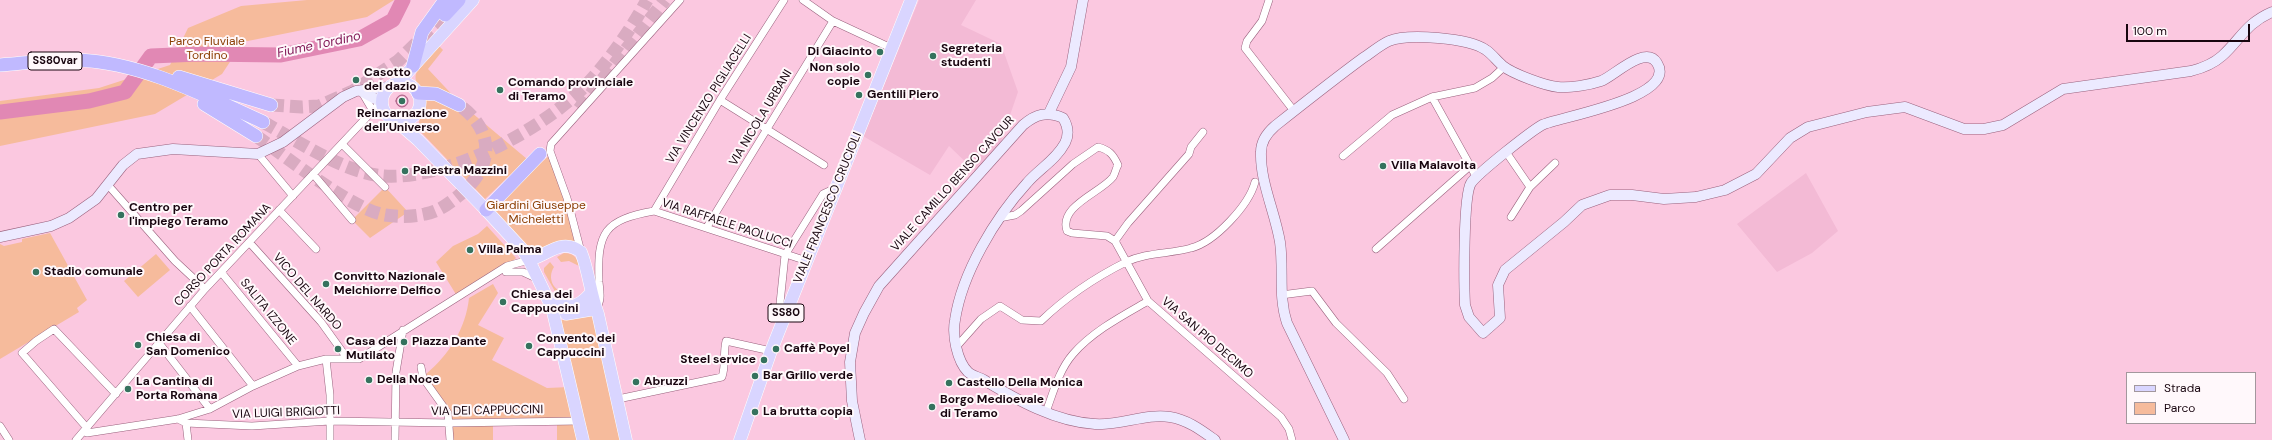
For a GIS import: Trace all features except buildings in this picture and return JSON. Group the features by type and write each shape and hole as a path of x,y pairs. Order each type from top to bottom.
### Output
{"highway":[{"path":"412,68 422,32 445,0"},
{"path":"445,15 458,0"},
{"name":"SS80var","path":"0,65 79,60 128,65 174,83"},
{"path":"174,83 271,105"},
{"path":"174,83 263,122"},
{"path":"174,83 256,136"},
{"path":"415,89 436,94 459,106"},
{"path":"486,210 540,154"}],"main road":[{"path":"377,106 383,94 412,68 474,0"},
{"name":"VIALE FRANCESCO CRUCIOLI","path":"740,440 771,351 911,0"},
{"path":"1083,0 1071,67 1048,113 1063,118 1068,126 1065,142 1058,154 1027,182 999,218 972,268 959,302 954,326 957,346 968,372 1024,404 1046,412 1095,424 1171,417 1190,422 1215,440"},
{"path":"1344,440 1288,323 1280,295 1282,269 1280,240 1261,152 1262,144 1268,132 1343,72 1390,40 1439,37 1485,49 1504,67 1558,87 1604,80 1635,60 1647,58 1654,60 1659,70 1656,79 1643,91 1595,112 1556,120 1541,126 1506,152 1471,184 1466,214 1465,297 1469,317 1483,333 1500,318 1498,285 1505,270 1564,222 1582,205 1610,195 1632,195 1664,199 1696,197 1725,190 1756,174 1790,138 1808,128 1867,112 1904,107 1964,129 1984,130 2003,125 2064,89 2184,72 2208,66 2222,56 2251,24 2272,12"},
{"path":"412,68 415,89 420,104 414,120 418,140"},
{"path":"0,237 51,226 69,218 96,199 123,165 137,154 179,149 258,154 283,142 342,97 361,91 394,85 415,89"},
{"path":"361,91 387,115 418,140 522,249 531,263 551,303 583,440"},
{"name":"VIALE CAMILLO BENSO CAVOUR","path":"860,440 852,401 851,351 855,333 879,286 1023,125 1034,116 1048,113"},
{"path":"395,120 404,121 415,115"},
{"path":"531,263 554,248 570,245 581,252 587,271 590,294 596,309 618,399 626,440"},
{"path":"551,303 574,307 583,302 590,294"},
{"path":"551,303 565,314 596,309"}],"street":[{"path":"581,252 567,198 550,151 551,144 680,0"},
{"name":"VIA VINCENZO PIGLIACELLI","path":"654,211 720,100 784,0"},
{"path":"803,0 833,21 891,48"},
{"path":"1270,0 1262,21 1247,41 1245,48 1294,111"},
{"name":"VIA NICOLA URBANI","path":"707,227 833,21"},
{"path":"1343,156 1392,115 1432,97 1474,88 1492,78 1504,67"},
{"path":"1432,97 1477,178"},
{"path":"720,100 768,128 824,165"},
{"name":"CORSO PORTA ROMANA","path":"76,440 87,434 116,394 205,289 377,106"},
{"path":"999,218 1015,215 1021,211 1073,164 1098,147 1108,150 1114,156 1118,165 1113,177 1075,207 1065,227 1067,231 1072,233 1107,236 1115,241 1128,223 1189,154 1191,147 1203,132"},
{"path":"342,144 384,187"},
{"path":"1506,152 1530,187"},
{"path":"258,154 293,196"},
{"path":"1511,217 1530,187 1555,163"},
{"path":"1376,249 1470,166"},
{"path":"314,174 352,220"},
{"path":"957,346 981,319 1000,306 1022,320 1041,321 1070,296 1126,262 1149,254 1199,245 1235,215 1252,194 1255,182"},
{"path":"108,185 175,261 205,289"},
{"path":"782,323 779,313 785,255 823,194 836,188"},
{"path":"279,210 316,249"},
{"name":"VIA RAFFAELE PAOLUCCI","path":"596,309 600,300 598,252 607,229 630,215 654,211 707,227 785,255 807,261"},
{"name":"VIA SAN PIO DECIMO","path":"1115,241 1148,301 1281,417 1289,429 1292,440"},
{"name":"VICO DEL NARDO","path":"249,242 320,322 346,358"},
{"path":"116,394 54,329 22,353 87,434 178,419 210,409 253,386 298,366 326,359 359,359 507,266 531,263"},
{"name":"SALITA IZZONE","path":"221,272 298,366"},
{"path":"506,272 523,272 540,280"},
{"path":"1280,295 1312,291 1336,323 1387,373 1404,399"},
{"path":"1046,412 1060,374 1072,355 1090,338 1148,301"},
{"path":"190,306 253,386"},
{"path":"395,440 396,372 403,330"},
{"path":"618,399 722,378 726,340 771,351"},
{"path":"159,343 210,409"},
{"path":"326,359 330,396 330,440"},
{"path":"421,367 423,378 448,413 450,423 450,440"},
{"name":"VIA LUIGI BRIGIOTTI","path":"178,419 186,423 252,426 330,421 396,422"},
{"name":"VIA DEI CAPPUCCINI","path":"396,422 450,423 579,421"},
{"path":"186,423 188,440"},
{"path":"0,426 9,440"}],"shaded area":[{"path":"919,0 976,0 961,25 1001,44 1018,92 999,147 977,173 949,146 930,175 863,136"},
{"path":"402,95 406,97 408,101 406,105 402,107 398,105 396,101 398,97"},
{"path":"1806,173 1838,231 1812,253 1777,272 1737,224"}],"green space":[{"name":"Parco Fluviale Tordino","path":"307,0 394,0 367,17 243,42 222,74 155,114 0,146 0,101 99,88 170,65 188,28 241,6"},
{"path":"439,46 443,50 428,69 459,102 527,159 485,199 419,130 419,122 424,100 437,101 420,87 416,79 416,74 426,59"},
{"name":"Giardini Giuseppe Micheletti","path":"551,154 581,252 575,247 534,259 486,210"},
{"path":"385,187 408,212 370,238 352,220"},
{"path":"487,226 516,258 507,266 457,296 436,262 453,246 478,234"},
{"name":"Stadio comunale","path":"50,233 87,300 77,308 79,312 0,359 0,244 4,246 22,242 22,239"},
{"path":"564,253 574,256 579,266 569,261 561,262 557,257"},
{"path":"156,254 170,270 138,297 124,281"},
{"path":"550,262 554,267 551,275 552,283 558,290 566,293 567,298 557,295 544,272 544,268"},
{"path":"493,284 498,293 478,325 504,338 492,360 547,388 570,387 555,321 598,314 626,440 557,440 557,422 493,423 493,440 450,440 448,413 426,374 449,350 455,340 464,320 469,298"}],"waterway":[{"name":"Fiume Tordino","path":"0,112 89,101 125,92 151,56 199,54 281,55 359,39 393,20 403,0"}],"tunnel":[{"path":"263,122 337,163 369,174 384,176 410,175 437,170 494,148 548,117 570,100 589,82 613,53 647,0"},
{"path":"579,109 665,0"},
{"path":"271,105 302,107 319,106 353,91 398,61 445,15"},
{"path":"256,136 337,193 371,211 395,216 420,215 438,210 457,197 478,175 483,163 486,151 485,139 480,127 472,116 459,105"}],"place":[{"name":"Di Giacinto","path":"880,52"},
{"name":"Segreteria studenti","path":"933,56"},
{"name":"Non solo copie","path":"868,75"},
{"name":"Casotto del dazio","path":"356,80"},
{"name":"Comando provinciale di Teramo","path":"500,90"},
{"name":"Gentili Piero","path":"859,95"},
{"name":"Reincarnazione dell’Universo","path":"402,101"},
{"name":"Villa Malavolta","path":"1383,166"},
{"name":"Palestra Mazzini","path":"405,171"},
{"name":"Centro per l'impiego Teramo","path":"121,215"},
{"name":"Villa Palma","path":"470,250"},
{"name":"Stadio comunale","path":"36,272"},
{"name":"Convitto Nazionale Melchiorre Delfico","path":"326,284"},
{"name":"Chiesa dei Cappuccini","path":"503,302"},
{"name":"Piazza Dante","path":"404,342"},
{"name":"Chiesa di San Domenico","path":"138,345"},
{"name":"Convento dei Cappuccini","path":"529,346"},
{"name":"Casa del Mutilato","path":"338,349"},
{"name":"Caffè Poyel","path":"776,349"},
{"name":"Steel service","path":"764,360"},
{"name":"Bar Grillo verde","path":"755,376"},
{"name":"Della Noce","path":"369,380"},
{"name":"Abruzzi","path":"636,382"},
{"name":"Castello Della Monica","path":"949,383"},
{"name":"La Cantina di Porta Romana","path":"128,389"},
{"name":"Borgo Medioevale di Teramo","path":"932,407"},
{"name":"La brutta copia","path":"755,412"}]}
